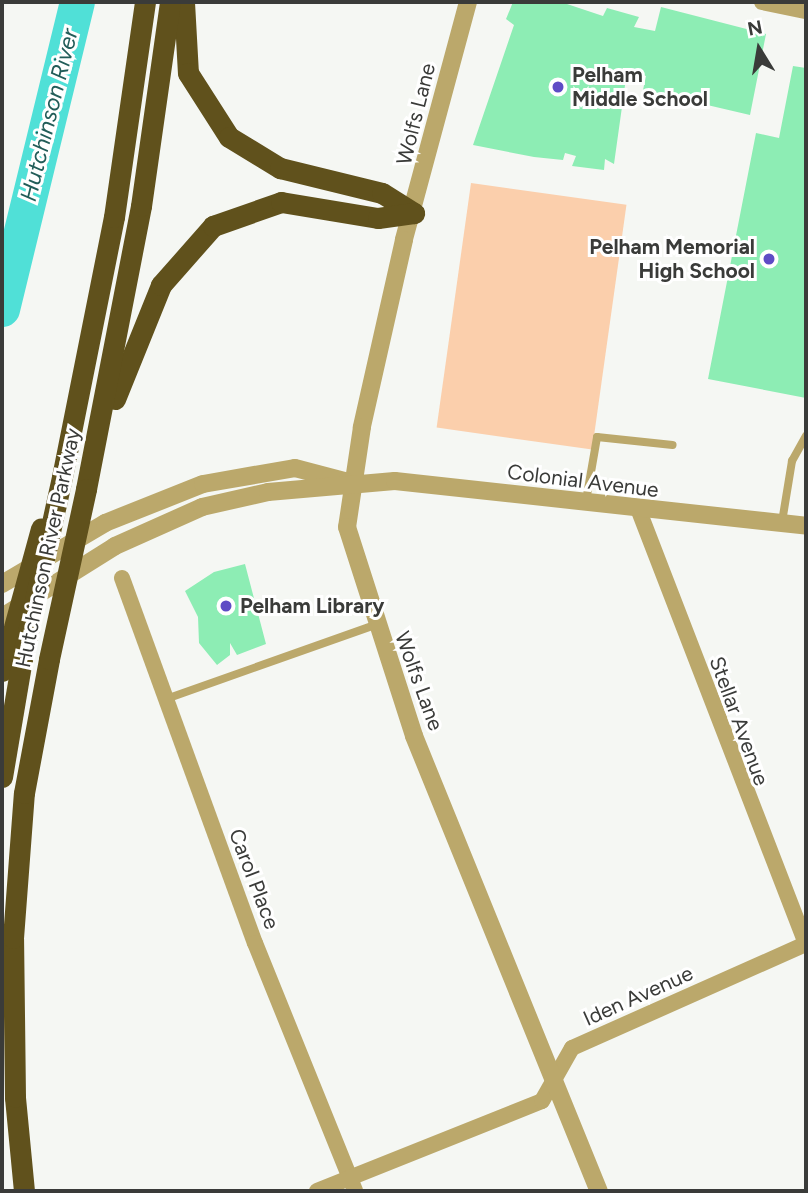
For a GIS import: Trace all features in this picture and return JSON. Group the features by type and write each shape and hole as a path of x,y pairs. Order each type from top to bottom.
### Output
{"highway":[{"name":"Hutchinson River Parkway","path":"2,777 15,654 62,477 114,216 145,2"},
{"name":"Hutchinson River Parkway","path":"24,1191 13,1069 13,938 24,793 138,219 170,2"},
{"path":"184,2 188,74 229,137 279,168 382,193 414,213"},
{"path":"95,446 161,285 212,226 281,202 379,218 414,213"},
{"path":"2,671 15,654"}],"street":[{"name":"Wolfs Lane","path":"468,2 362,427 348,527 375,625 553,1081 599,1191"},
{"path":"762,2 783,4 806,11"},
{"name":"Colonial Avenue","path":"4,582 105,523 203,484 295,468 355,484"},
{"name":"Colonial Avenue","path":"6,615 115,546 202,507 355,484 395,481 639,511 806,526"},
{"name":"Stellar Avenue","path":"639,511 806,944"},
{"name":"Carol Place","path":"122,578 352,1185"},
{"name":"Iden Avenue","path":"317,1191 352,1185 542,1101 572,1048 806,944"}],"lane":[{"path":"781,524 792,461 806,436"},
{"path":"586,504 597,437 673,445"},
{"path":"166,699 375,625"}],"shaded area":[{"path":"471,183 626,205 592,449 437,428"}],"building":[{"name":"Pelham Middle School","path":"513,2 561,2 603,16 607,8 639,17 634,27 655,31 661,7 766,34 750,115 643,90 646,76 627,71 614,164 605,159 604,170 572,166 576,156 565,153 563,160 473,145 514,25 506,19"},
{"name":"Pelham Memorial High School","path":"793,66 806,68 806,398 708,379 756,133 779,138"},
{"name":"Pelham Library","path":"245,564 266,644 237,655 230,643 230,655 217,665 199,643 198,617 185,591 214,572"}],"waterway":[{"name":"Hutchinson River","path":"2,309 77,2"}],"place":[{"name":"Pelham Middle School","path":"558,87"},
{"name":"Pelham Memorial High School","path":"769,259"},
{"name":"Pelham Library","path":"226,606"}]}
